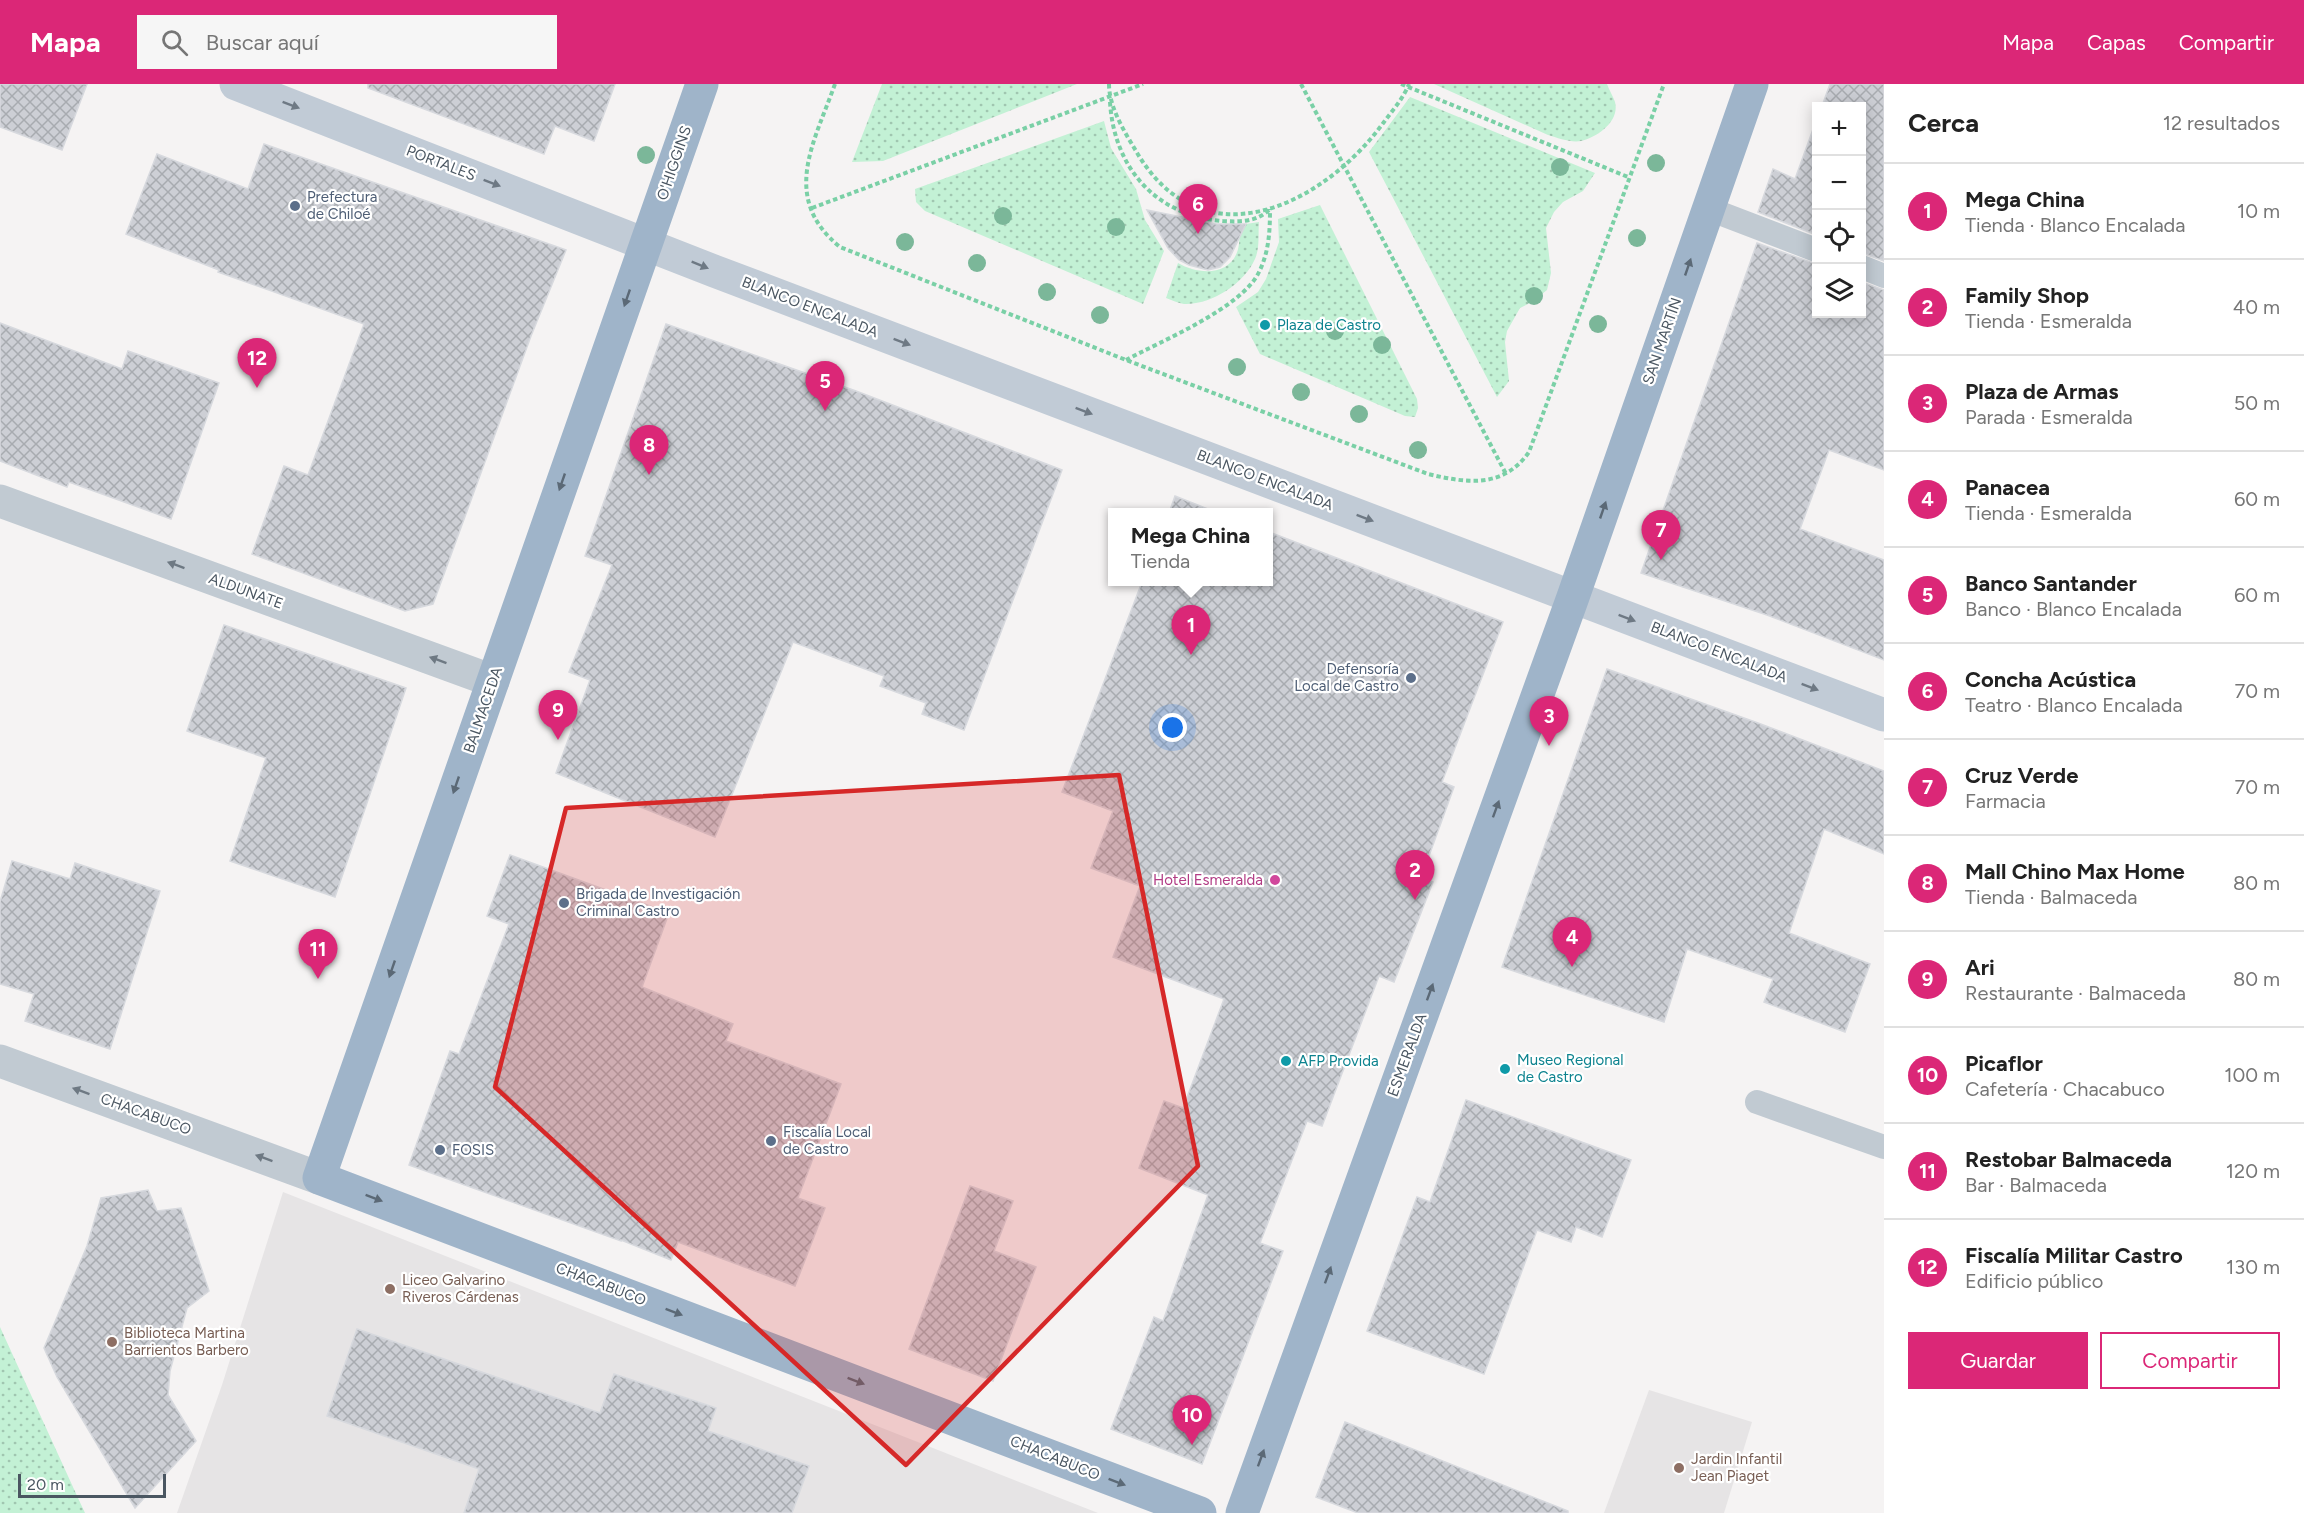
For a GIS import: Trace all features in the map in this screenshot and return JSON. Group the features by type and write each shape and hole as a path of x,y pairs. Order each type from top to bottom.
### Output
{"highway":[{"name":"O'HIGGINS","path":"646,243 702,84"},
{"name":"SAN MARTÍN","path":"1573,597 1752,84"},
{"name":"BALMACEDA","path":"319,1178 646,243"},
{"name":"ESMERALDA","path":"1242,1513 1573,597"},
{"name":"CHACABUCO","path":"319,1178 1200,1513"}],"main road":[{"name":"PORTALES","path":"236,84 646,243"},
{"name":"BLANCO ENCALADA","path":"646,243 714,271 1884,715"}],"street":[{"name":"ALDUNATE","path":"0,501 493,681"},
{"name":"CHACABUCO","path":"0,1061 319,1178"}],"lane":[{"path":"1709,209 1812,248"},
{"path":"1866,269 1884,276"},
{"path":"1757,1102 1884,1146"}],"path":[{"path":"835,84 805,171 806,190 818,225 840,247 1126,360 1428,474 1472,482 1506,474 1522,463 1535,439 1628,177 1664,84"},
{"path":"1110,84 1111,115 1117,141 1130,169 1145,188 1166,204 1188,215 1239,222 1263,216 1270,208"},
{"path":"812,208 1143,84"},
{"path":"1300,84 1506,474"},
{"path":"1401,84 1409,85 1628,177"},
{"path":"1109,96 1139,157 1152,176 1168,191 1188,204 1220,215 1246,215 1302,196 1343,167 1372,139 1409,85"},
{"path":"1126,360 1204,318 1248,288 1259,273 1265,256 1269,240 1270,208"}],"highlighted area":[{"path":"1119,775 1198,1166 906,1465 495,1087 566,808"}],"shaded area":[{"name":"Liceo Galvarino Riveros Cárdenas","path":"283,1192 1098,1513 177,1513 222,1385"},
{"name":"Jardin Infantil Jean Piaget","path":"1649,1390 1752,1422 1724,1513 1604,1513"}],"green space":[{"path":"882,84 1077,84 883,161 852,162"},
{"path":"1434,84 1607,84 1616,109 1611,122 1601,132 1581,141 1569,141 1548,135"},
{"path":"1410,97 1595,173 1583,191 1563,202 1554,212 1546,228 1551,273 1547,290 1520,308 1507,331 1505,342 1509,381 1497,397 1369,152"},
{"path":"1104,121 1111,148 1136,189 1145,220 1164,251 1143,304 925,211 916,202 915,189"},
{"path":"1320,205 1417,399 1418,408 1415,417 1405,416 1260,354 1236,307 1258,292 1266,279 1279,242 1278,219"},
{"path":"1259,222 1257,255 1250,268 1235,284 1205,301 1184,304 1166,298 1178,263 1196,270 1224,268 1236,255 1239,225"},
{"path":"0,1327 78,1498 85,1513 0,1513"}],"building":[{"path":"0,84 87,84 62,150 0,127"},
{"path":"368,84 615,84 594,141 555,126 544,154 368,88"},
{"path":"1830,84 1884,84 1884,261 1866,254 1866,102 1823,102"},
{"path":"1812,132 1812,233 1758,212 1773,169 1795,179"},
{"path":"264,144 566,250 531,336 433,604 405,611 252,554 284,466 308,475 364,324 218,272 219,270 126,234 157,154 248,189"},
{"path":"1147,210 1216,224 1246,224 1230,257 1220,267 1208,270 1179,260 1168,248"},
{"path":"1757,243 1812,263 1812,318 1866,318 1866,283 1884,290 1884,470 1829,450 1800,529 1884,560 1884,660 1767,615 1641,573"},
{"path":"0,323 122,369 128,351 219,383 171,519 69,482 67,487 0,461"},
{"path":"666,324 856,391 1062,470 964,730 922,714 926,703 880,686 884,676 793,642 715,837 556,773 590,680 569,672 612,565 585,556"},
{"path":"1175,496 1205,508 1171,508"},
{"path":"1273,534 1503,622 1442,782 1454,787 1421,878 1433,882 1394,982 1379,976 1322,1126 1307,1121 1260,1243 1283,1251 1202,1464 1111,1429 1154,1317 1163,1321 1208,1195 1139,1168 1164,1101 1183,1108 1224,999 1113,957 1140,886 1091,868 1113,811 1062,792 1140,586 1273,586"},
{"path":"224,625 406,688 335,897 230,861 266,758 187,731"},
{"path":"1607,669 1884,771 1884,854 1824,829 1789,933 1870,964 1845,1032 1764,1002 1773,979 1687,949 1664,1022 1502,967"},
{"path":"510,855 669,913 642,987 733,1024 726,1041 841,1084 798,1198 825,1208 795,1286 678,1242 671,1260 409,1165 450,1051 459,1054 509,924 487,916"},
{"path":"12,861 70,879 75,863 160,891 110,1049 25,1021 34,994 0,984 0,902"},
{"path":"1466,1100 1631,1160 1602,1237 1576,1227 1571,1242 1537,1230 1484,1374 1367,1331 1417,1197 1430,1202"},
{"path":"970,1186 1013,1201 994,1251 1036,1267 993,1381 909,1349"},
{"name":"Biblioteca Martina Barrientos Barbero","path":"148,1190 157,1211 181,1208 209,1291 187,1308 170,1371 168,1395 196,1441 135,1508 57,1377 44,1348 87,1246 101,1198"},
{"path":"357,1329 600,1413 614,1374 716,1408 708,1431 809,1466 792,1513 464,1513 479,1469 327,1416"},
{"path":"1345,1422 1568,1511 1568,1513 1358,1513 1316,1497"}],"place":[{"name":"Prefectura de Chiloé","path":"295,206"},
{"name":"Concha Acústica","path":"1198,234"},
{"name":"Plaza de Castro","path":"1265,325"},
{"name":"Fiscalía Militar Castro","path":"257,388"},
{"name":"Banco Santander","path":"825,411"},
{"name":"Mall Chino Max Home","path":"649,475"},
{"name":"Cruz Verde","path":"1661,560"},
{"name":"Mega China","path":"1191,655"},
{"name":"Defensoría Local de Castro","path":"1411,678"},
{"name":"Ari","path":"558,740"},
{"name":"Plaza de Armas","path":"1549,746"},
{"name":"Hotel Esmeralda","path":"1275,880"},
{"name":"Family Shop","path":"1415,900"},
{"name":"Brigada de Investigación Criminal Castro","path":"564,903"},
{"name":"Panacea","path":"1572,967"},
{"name":"Restobar Balmaceda","path":"318,979"},
{"name":"AFP Provida","path":"1286,1061"},
{"name":"Museo Regional de Castro","path":"1505,1069"},
{"name":"Fiscalía Local de Castro","path":"771,1141"},
{"name":"FOSIS","path":"440,1150"},
{"name":"Liceo Galvarino Riveros Cárdenas","path":"390,1289"},
{"name":"Biblioteca Martina Barrientos Barbero","path":"112,1342"},
{"name":"Picaflor","path":"1192,1445"},
{"name":"Jardin Infantil Jean Piaget","path":"1679,1468"}]}
